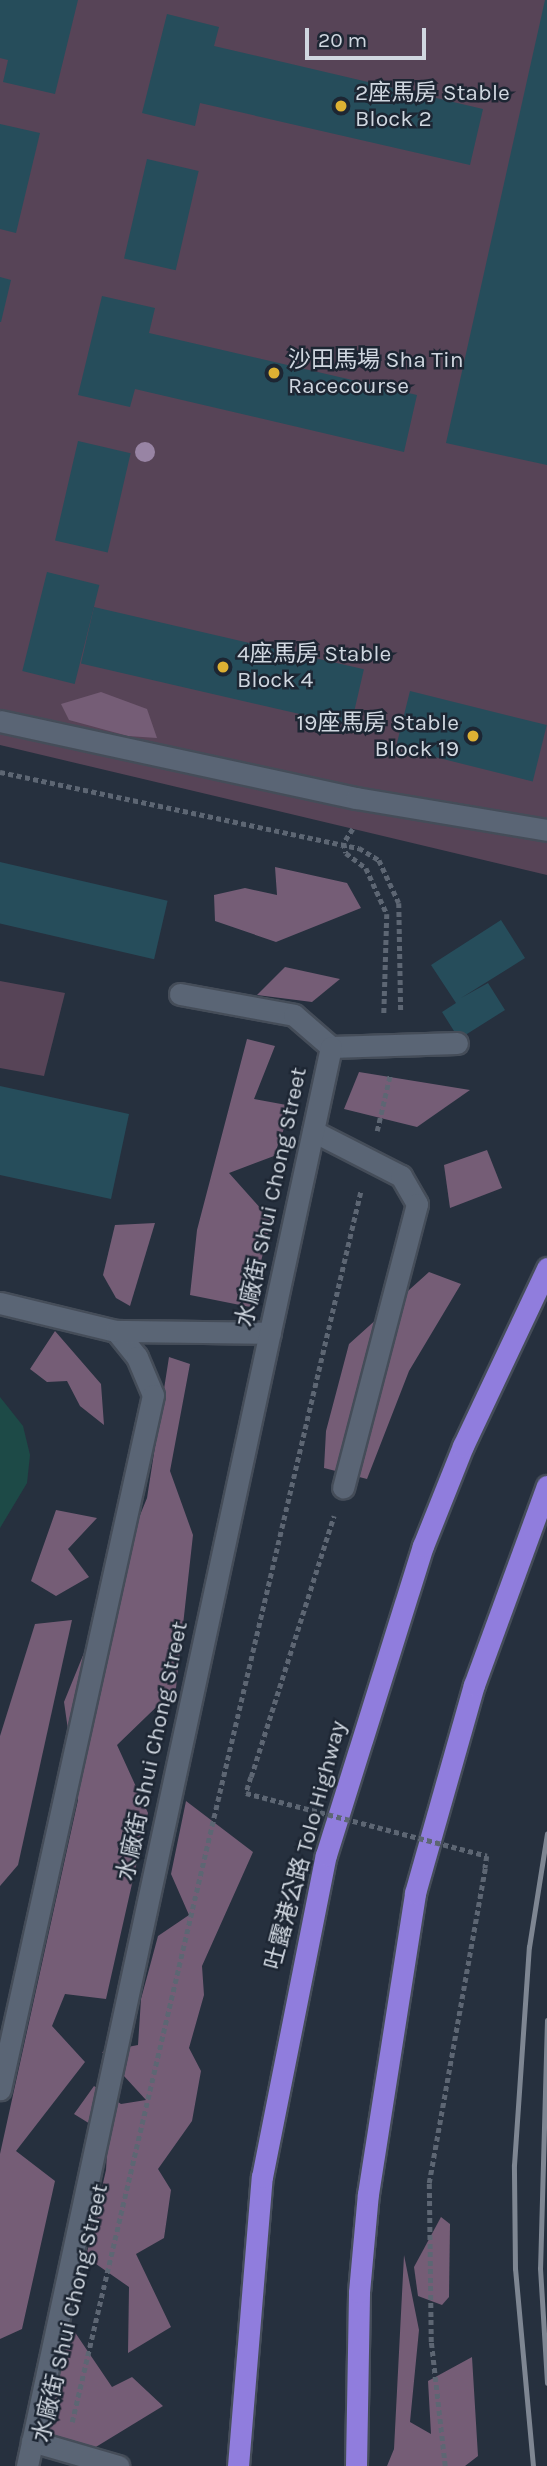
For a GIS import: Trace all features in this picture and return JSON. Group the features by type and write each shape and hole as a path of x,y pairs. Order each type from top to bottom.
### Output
{"highway":[{"name":"吐露港公路 Tolo Highway","path":"238,2466 262,2177 326,1855 422,1546 463,1446 547,1268"},
{"path":"356,2466 359,2292 368,2194 415,1893 474,1685 547,1486"}],"street":[{"path":"0,721 356,797 547,830"},
{"path":"180,994 294,1015 331,1047 457,1044"},
{"name":"水廠街 Shui Chong Street","path":"27,2466 331,1047"},
{"path":"313,1131 371,1160 409,1183 416,1204 343,1488"},
{"path":"0,1303 116,1331 270,1333"},
{"path":"0,2089 10,1994 153,1395 137,1357 116,1331"},
{"path":"32,2441 118,2466"}],"path":[{"path":"0,772 344,843 379,860 399,903 401,1019"},
{"path":"344,843 380,888 387,914 384,1020"},
{"name":"水廠街 Shui Chong Street","path":"66,2451 391,1068"},
{"path":"343,1488 246,1793 487,1857 429,2183 427,2214 431,2342 445,2466"}],"shaded area":[{"name":"沙田馬場 Sha Tin Racecourse","path":"0,0 547,0 547,875 0,745"},
{"path":"101,692 147,709 157,738 128,736 69,720 61,704"},
{"path":"275,867 347,883 361,908 276,942 215,921 214,895 245,888 277,895"},
{"path":"285,967 340,979 312,1002 257,995"},
{"path":"0,981 65,993 44,1076 0,1068"},
{"path":"247,1039 275,1046 254,1099 292,1106 274,1156 229,1173 271,1220 250,1307 190,1295 197,1230"},
{"path":"359,1072 470,1090 417,1127 344,1109"},
{"path":"487,1150 502,1188 450,1208 444,1165"},
{"path":"155,1223 130,1306 116,1298 103,1275 115,1225"},
{"path":"429,1272 461,1284 409,1371 367,1479 324,1468 326,1431 349,1344"},
{"path":"55,1331 101,1384 104,1425 80,1406 67,1381 47,1382 30,1369"},
{"path":"169,1357 190,1364 170,1471 193,1535 176,1688 117,1745 148,1813 106,1999 65,1994 52,2026 85,2062 16,2151 55,2181 22,2329 0,2339 0,2154 78,1800 64,1702 147,1498"},
{"path":"0,1397 23,1426 30,1455 27,1483 0,1528"},
{"path":"56,1510 97,1518 68,1549 89,1577 56,1596 31,1581"},
{"path":"72,1620 18,1865 0,1886 0,1736 35,1624"},
{"path":"186,1801 253,1852 202,1966 204,1995 189,2048 201,2071 192,2121 158,2169 171,2190 164,2238 136,2254 171,2327 128,2353 129,2287 86,2257 106,2170 108,2135 74,2114 94,2086 121,2104 146,2100 102,2052 138,2045 141,1999 158,1936 189,1915 171,1874"},
{"path":"441,2217 450,2224 449,2297 442,2305 418,2296 414,2267"},
{"path":"404,2255 419,2330 410,2422 431,2434 428,2381 472,2357 478,2456 465,2466 387,2466 394,2449"},
{"path":"70,2325 112,2387 132,2377 163,2406 86,2453 43,2439"}],"building":[{"path":"0,0 78,0 55,94 3,82 8,60 0,58"},
{"path":"547,0 547,465 446,443"},
{"name":"2座馬房 Stable Block 2","path":"167,14 219,27 214,46 483,109 470,165 200,103 195,126 142,113"},
{"path":"0,124 40,133 16,233 0,229"},
{"path":"147,159 199,171 176,270 124,258"},
{"path":"0,277 11,280 1,322 0,322"},
{"path":"102,296 155,308 149,333 417,395 404,452 135,389 130,407 78,395"},
{"path":"78,441 131,453 108,553 55,540"},
{"path":"47,572 99,585 75,684 22,671"},
{"name":"4座馬房 Stable Block 4","path":"94,607 364,669 351,726 81,664"},
{"name":"19座馬房 Stable Block 19","path":"410,691 547,725 533,781 396,747"},
{"path":"0,862 168,901 154,959 0,924"},
{"path":"501,920 525,958 461,998 488,983 505,1010 459,1039 442,1012 456,1003 431,965"},
{"path":"0,1086 129,1114 111,1199 0,1175"}],"railway":[{"path":"533,2466 515,2269 514,2165 529,1947 547,1833"},
{"path":"547,2020 540,2268 547,2383"}],"place":[{"name":"2座馬房 Stable Block 2","path":"341,106"},
{"name":"沙田馬場 Sha Tin Racecourse","path":"274,373"},
{"name":"4座馬房 Stable Block 4","path":"223,667"},
{"name":"19座馬房 Stable Block 19","path":"473,736"}]}
